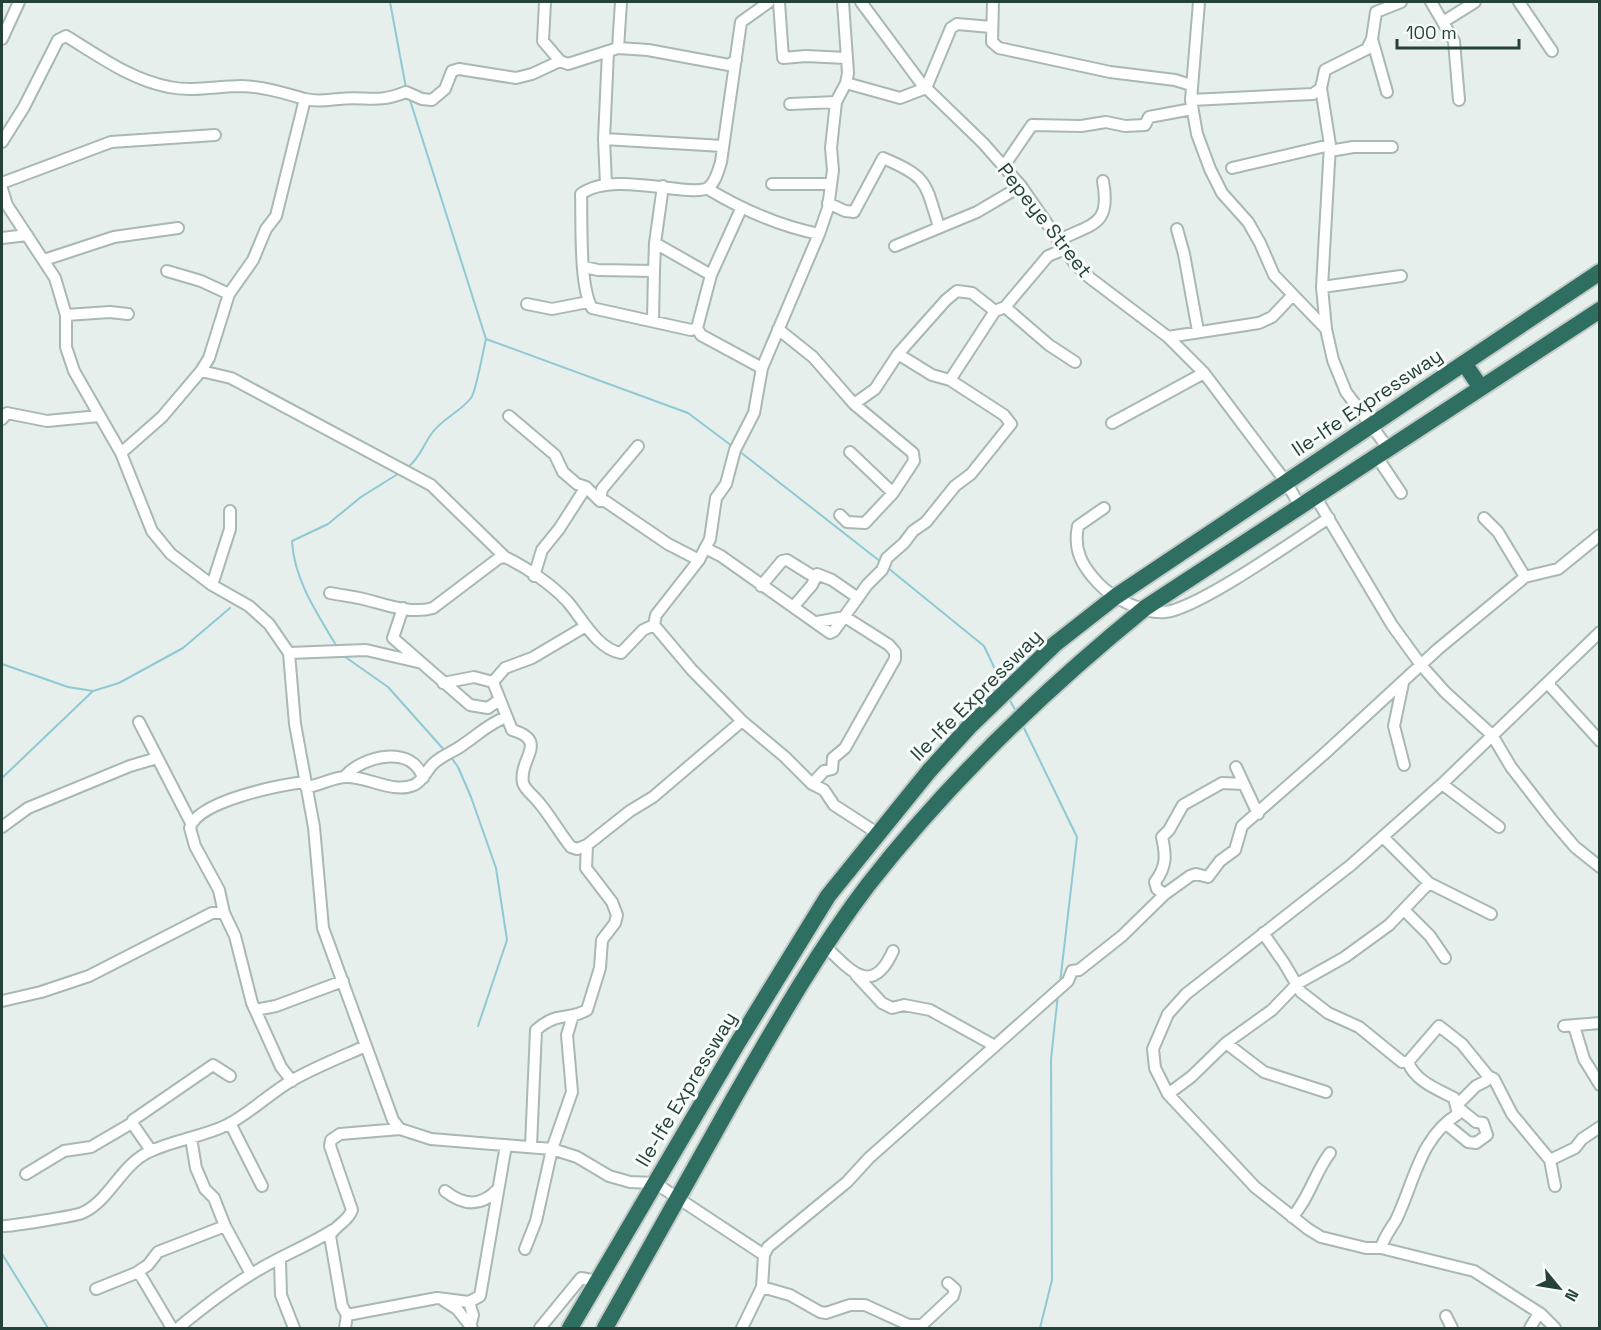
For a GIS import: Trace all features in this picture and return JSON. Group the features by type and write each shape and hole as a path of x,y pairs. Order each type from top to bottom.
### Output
{"highway":[{"name":"Ile-Ife Expressway","path":"570,1329 808,926 877,833 969,727 1056,644 1114,597 1599,272"},
{"path":"605,1329 781,1016 827,943 867,886 970,766 1026,710 1145,608 1599,310"},
{"path":"1464,363 1481,387"},
{"path":"808,926 827,943"}],"street":[{"path":"2,39 19,2"},
{"path":"545,2 543,41 560,61 568,64 613,50 648,50 729,65 736,60"},
{"path":"606,184 604,139 613,50 621,2"},
{"path":"708,189 716,178 723,146 741,22 768,2"},
{"path":"779,2 783,58 806,56 846,58"},
{"path":"654,625 656,615 699,560 714,527 716,498 726,484 735,450 754,413 762,368 819,234 831,184 831,148 836,102 846,83 843,2"},
{"name":"Pepeye Street","path":"861,2 926,88 1021,186 1062,245 1090,278 1168,337 1204,373 1286,482 1300,506"},
{"path":"993,2 992,42 999,48 1110,72 1175,80 1191,85"},
{"path":"1199,2 1191,85 1192,104 1207,160 1221,193 1248,222 1275,275 1292,296 1326,329"},
{"path":"1401,2 1376,12 1372,39 1367,49 1325,70 1321,88 1330,148 1322,287 1326,329 1333,360 1346,392 1370,427 1401,493"},
{"path":"1431,2 1454,40 1459,100"},
{"path":"1443,22 1475,2"},
{"path":"1519,2 1552,51"},
{"path":"846,83 900,98 926,88 951,28 957,24 991,27"},
{"path":"2,142 24,107 58,40 66,36 134,77 154,84 172,88 241,86 270,89 323,103 339,99 385,100 406,92 422,99 432,100 445,89 452,71 459,69 516,78 560,61"},
{"path":"1372,39 1387,92"},
{"path":"1004,166 1032,125 1081,126 1106,122 1125,126 1145,125 1149,117 1192,104 1313,94 1321,88"},
{"path":"121,453 162,417 201,371 209,358 229,294 253,260 266,229 276,216 305,99"},
{"path":"790,104 836,102"},
{"path":"2,183 111,142 215,135"},
{"path":"604,139 723,146"},
{"path":"1232,168 1330,148 1392,147"},
{"path":"828,203 845,211 854,212 883,158 914,172 926,186 939,227"},
{"path":"951,380 1000,309 1048,256 1095,223 1102,215 1107,203 1103,181"},
{"path":"697,328 691,330 591,308 588,302 584,267 581,194 590,187 606,184 663,186 697,191 708,189 741,209 795,229 819,234"},
{"path":"772,184 831,184"},
{"path":"653,320 655,243 663,186"},
{"path":"895,246 978,212 1021,186"},
{"path":"2,189 7,205 55,278 66,315 66,347 74,371 121,453 152,531 171,554 212,585 249,606 269,624 289,653 295,724 314,827 323,928 393,1120 400,1129"},
{"path":"741,209 711,275 697,328 701,335 762,368"},
{"path":"44,260 114,237 178,228"},
{"path":"1177,229 1184,254 1198,331"},
{"path":"2,238 27,235"},
{"path":"655,243 711,275"},
{"path":"584,267 598,270 654,271"},
{"path":"167,271 201,281 229,294"},
{"path":"1322,287 1401,276"},
{"path":"854,404 875,389 898,354 945,300 957,291 972,293 1000,309 1075,362"},
{"path":"1168,337 1259,323 1272,317 1292,296"},
{"path":"527,304 552,309 588,302"},
{"path":"66,315 110,312 129,314"},
{"path":"778,329 813,357 854,404 913,453 914,461 893,493 866,523 847,522 840,515"},
{"path":"705,548 720,555 760,586 832,632 867,585 882,570 887,558 904,543 913,531 926,522 955,486 971,474 1011,424 1004,415 951,380 932,375 898,354"},
{"path":"201,371 231,378 431,485 505,557 567,601 586,626 609,649 621,653 643,630 654,625"},
{"path":"1112,423 1204,373"},
{"path":"3,414 47,421 99,416"},
{"path":"509,416 555,455 562,472 576,484 586,487 600,501 606,501 668,544 699,560"},
{"path":"600,501 602,489 638,446"},
{"path":"850,452 893,493"},
{"path":"534,576 542,550 559,529 586,487"},
{"path":"1315,496 1392,625 1421,665 1445,692 1492,735 1511,767 1552,820 1575,847 1599,867"},
{"path":"1104,508 1078,526 1074,542 1078,556 1094,579 1114,597 1164,612 1181,608 1240,575 1329,518"},
{"path":"212,585 230,529 230,511"},
{"path":"1484,518 1498,532 1525,577"},
{"path":"742,1329 762,1287 764,1255 768,1247 848,1182 869,1158 1068,981 1072,971 1079,970 1122,936 1165,894 1190,876 1196,874 1208,877 1215,872 1220,861 1235,850 1242,826 1421,665 1525,577 1558,568 1599,535"},
{"path":"330,593 360,598 379,605 425,610 433,608 499,558 505,557"},
{"path":"760,586 782,561 787,560 816,578"},
{"path":"794,606 817,574 822,574 858,598"},
{"path":"403,608 393,638 405,653 422,663 470,705 488,708 499,700"},
{"path":"813,784 824,771 831,769 833,758 845,748 895,659 895,652 889,645 845,617"},
{"path":"654,625 692,670 742,722 785,757 813,784 824,790 834,805 877,833"},
{"path":"494,682 505,668 532,658 586,626"},
{"path":"1555,1329 1541,1314 1474,1271 1381,1248 1366,1248 1321,1237 1292,1217 1255,1187 1168,1094 1155,1068 1153,1049 1168,1014 1186,994 1383,837 1598,636"},
{"path":"289,653 366,650 405,653"},
{"path":"443,683 474,677 494,682"},
{"path":"1550,681 1555,692 1599,741"},
{"path":"494,682 512,730 528,736 531,743 532,749 525,763 522,780 525,788 546,809 571,847 577,849 587,845 630,811 653,797 742,722"},
{"path":"1403,682 1394,726 1404,765"},
{"path":"345,776 384,785 411,786 423,778 431,766 444,755 464,744 486,726 507,717"},
{"path":"139,722 191,823 190,828 195,846 219,890 224,913 235,936 255,1010 281,1067 292,1081"},
{"path":"2,826 28,808 130,766 158,758"},
{"path":"191,823 222,803 244,794 305,784 317,787 345,776 354,765 375,758 400,758 412,762 420,770 423,778"},
{"path":"1236,767 1258,814"},
{"path":"1165,894 1157,889 1155,882 1165,865 1166,853 1162,837 1169,830 1179,808 1222,783 1243,784"},
{"path":"1442,784 1499,827"},
{"path":"1383,837 1430,883 1491,914"},
{"path":"531,1146 537,1030 558,1016 573,1015 587,1010 600,968 602,940 615,923 617,915 612,902 586,868 587,845"},
{"path":"1168,1094 1191,1077 1226,1042 1272,1010 1297,984 1356,950 1405,911 1430,883"},
{"path":"1405,911 1430,936 1445,958"},
{"path":"2,1001 89,976 212,913 224,913"},
{"path":"1263,933 1301,992 1315,1004 1359,1027 1402,1062 1408,1062 1439,1026 1462,1044 1488,1076 1494,1079 1512,1114 1550,1161 1555,1186"},
{"path":"827,943 882,1003 892,1008 904,1005 930,1010 995,1047"},
{"path":"856,975 863,977 878,971 888,961 893,951"},
{"path":"255,1010 276,1006 343,981"},
{"path":"525,1249 536,1221 552,1149 573,1085 567,1035 573,1015"},
{"path":"1599,1023 1569,1026 1599,1085"},
{"path":"1226,1042 1264,1072 1326,1092"},
{"path":"2,1226 79,1215 90,1209 143,1155 172,1142 191,1138 230,1123 292,1081 366,1046"},
{"path":"1381,1248 1420,1160 1435,1135 1458,1114 1454,1098 1430,1086 1411,1071 1408,1062"},
{"path":"26,1174 64,1152 91,1147 132,1123 168,1094 213,1065 230,1076"},
{"path":"1456,1106 1476,1086 1486,1081 1488,1076"},
{"path":"1446,1124 1468,1142 1476,1143 1487,1135 1483,1123 1476,1122 1456,1106"},
{"path":"382,1131 393,1120"},
{"path":"132,1123 150,1149 156,1149"},
{"path":"230,1123 262,1186"},
{"path":"1550,1161 1575,1148 1582,1139 1599,1127"},
{"path":"178,1329 206,1304 251,1274 280,1261 333,1230 350,1216 352,1210 330,1146 332,1137 400,1129 431,1139 552,1149 577,1157 609,1176 630,1182 655,1184 764,1255"},
{"path":"191,1138 196,1168 205,1189 214,1198 225,1226 251,1274"},
{"path":"347,1315 436,1298 469,1302 480,1296 506,1144"},
{"path":"1292,1217 1299,1209 1321,1165 1330,1153"},
{"path":"445,1191 455,1199 478,1203 488,1199 499,1189"},
{"path":"96,1289 148,1265 158,1252 225,1226"},
{"path":"333,1230 331,1246 342,1306 347,1315 345,1329"},
{"path":"280,1261 281,1295 294,1329"},
{"path":"136,1272 141,1276 172,1329"},
{"path":"540,1329 581,1278 598,1281"},
{"path":"762,1287 790,1295 820,1312 826,1313 850,1305 865,1305 901,1322 922,1325 953,1296 954,1289 948,1283"},
{"path":"436,1298 447,1301 471,1328"},
{"path":"469,1302 473,1315 471,1328"},
{"path":"1530,1329 1541,1314"},
{"path":"1446,1316 1452,1329"}],"waterway":[{"path":"390,2 406,88"},
{"path":"408,467 416,460 436,428 471,398 486,339 409,97"},
{"path":"486,339 688,413 732,446"},
{"path":"739,451 881,562"},
{"path":"337,647 314,609 302,583 292,541 328,524 361,497 401,472"},
{"path":"888,568 984,646 1003,686"},
{"path":"2,778 93,691 119,683 183,648 230,608"},
{"path":"341,654 388,687 446,752"},
{"path":"2,664 68,687 93,691"},
{"path":"1008,697 1017,713"},
{"path":"1023,726 1077,837 1060,983"},
{"path":"450,756 458,767 471,797 496,868 507,940 478,1026"},
{"path":"1040,1328 1052,1280 1051,1059 1058,994"},
{"path":"2,1254 48,1328"}]}
